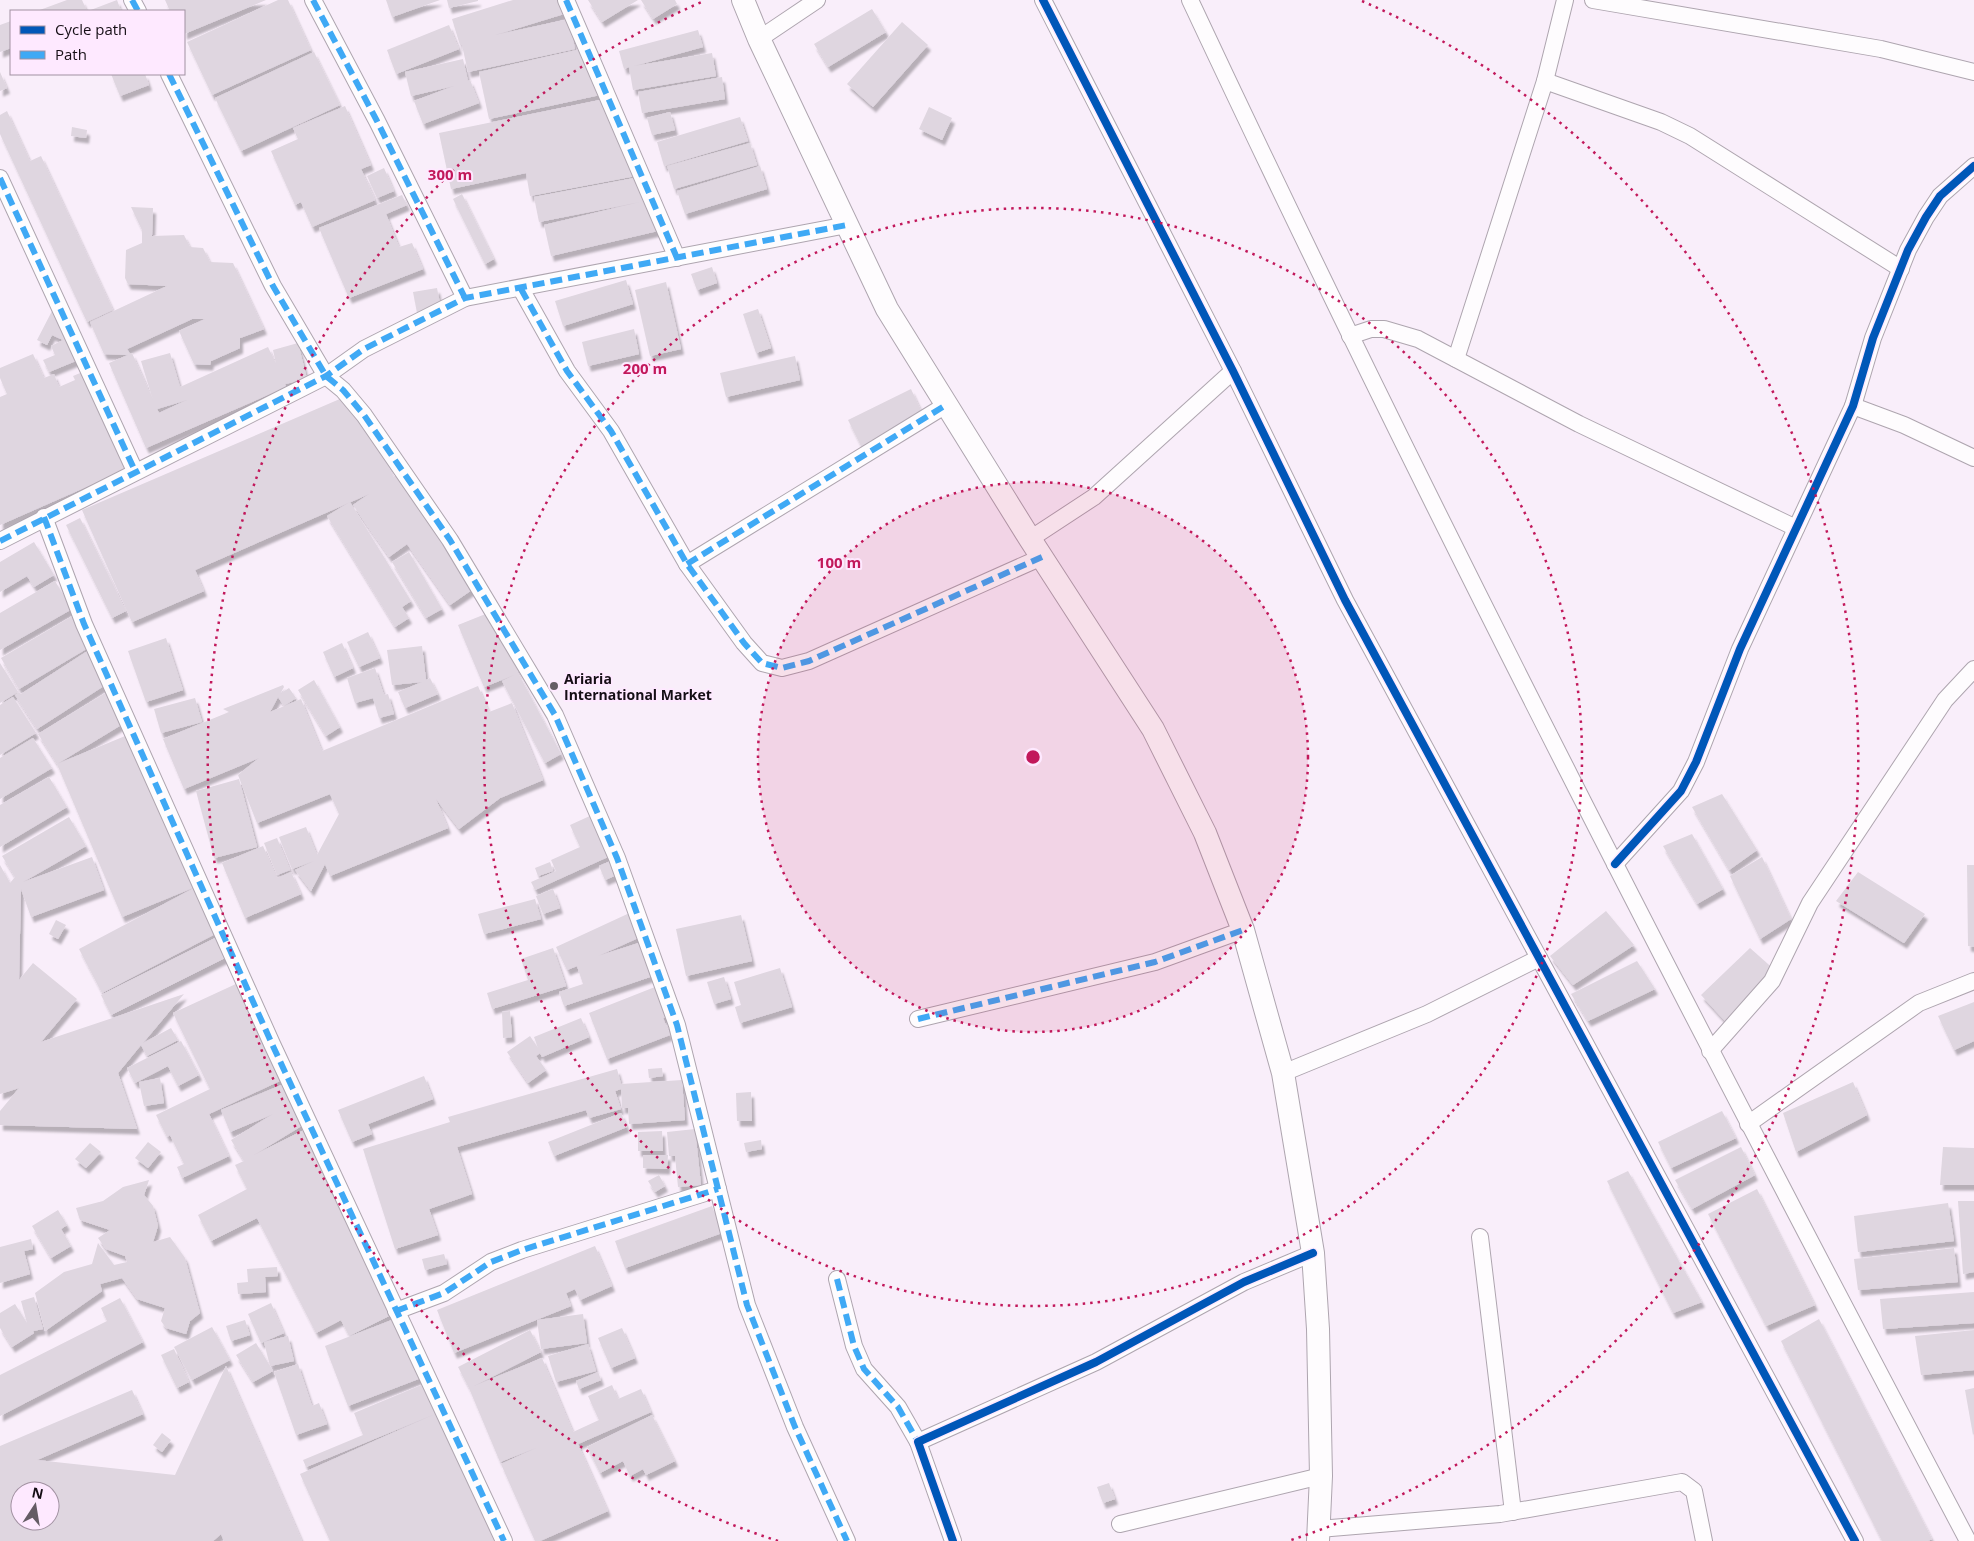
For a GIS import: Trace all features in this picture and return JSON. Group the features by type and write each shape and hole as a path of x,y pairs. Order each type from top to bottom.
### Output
{"main road":[{"path":"743,0 759,39 886,309 1036,548 1154,729 1204,833 1242,930 1284,1073 1313,1253 1318,1329 1319,1535"}],"street":[{"path":"313,0 377,121 465,298"},
{"path":"566,0 676,258"},
{"path":"759,39 817,0"},
{"path":"1043,0 1233,371 1345,600 1438,768 1855,1541"},
{"path":"1190,0 1350,336 1615,864 1748,1124 1968,1541"},
{"path":"1456,359 1545,81 1565,0"},
{"path":"1593,0 1881,50 1974,72"},
{"path":"168,75 273,286 326,376 343,390 364,415 450,540 555,715 618,858 676,1025 747,1305 795,1428 847,1541"},
{"path":"1545,81 1661,122 1690,136 1901,270"},
{"path":"1615,864 1681,791 1696,762 1740,649 1853,406 1873,338 1901,270 1926,217 1940,196 1974,166"},
{"path":"0,178 135,471"},
{"path":"0,541 44,517 326,376 364,349 465,298 521,289 847,225"},
{"path":"521,289 567,370 610,431 687,564 744,644 762,663 782,668 809,661 1036,548 1233,371"},
{"path":"1350,336 1371,329 1396,331 1418,339 1579,424 1796,528"},
{"path":"687,564 946,405"},
{"path":"1853,406 1904,425 1974,458"},
{"path":"44,517 88,633 272,1044 504,1541"},
{"path":"1710,1051 1772,981 1810,903 1945,700 1974,669"},
{"path":"918,1019 1155,962 1242,930"},
{"path":"1284,1073 1427,1014 1539,958"},
{"path":"1748,1124 1919,1003 1974,981"},
{"path":"396,1311 444,1293 491,1262 522,1250 718,1189"},
{"path":"1480,1237 1513,1512"},
{"path":"918,1442 1096,1362 1244,1282 1313,1253"},
{"path":"837,1279 854,1346 864,1369 898,1407 918,1442 952,1541"},
{"path":"1120,1524 1320,1476"},
{"path":"1319,1535 1513,1512 1682,1482 1694,1491 1704,1541"}],"building":[{"path":"67,0 82,0 87,10 40,10"},
{"path":"117,0 121,10 91,10"},
{"path":"165,0 266,0 185,34 185,10 170,10"},
{"path":"278,0 288,0 311,50 212,95 187,42"},
{"path":"386,0 440,0 392,17"},
{"path":"447,0 478,0 478,1 449,8"},
{"path":"513,0 560,0 564,14 495,35 569,19 575,49 468,72 462,45 460,45 452,19"},
{"path":"588,0 638,0 602,22"},
{"path":"641,0 675,0 677,4 653,19"},
{"path":"872,9 886,32 828,67 814,44"},
{"path":"10,21 10,48 0,52 0,25"},
{"path":"902,22 928,45 873,107 847,84"},
{"path":"449,25 459,49 396,74 387,50"},
{"path":"698,30 703,47 634,66 712,53 716,76 633,90 629,67 624,69 619,51"},
{"path":"590,47 600,95 489,119 479,72"},
{"path":"314,52 340,105 241,151 215,98"},
{"path":"463,59 468,81 470,80 479,103 423,124 414,101 454,86 411,96 405,72"},
{"path":"0,72 7,88 0,91"},
{"path":"111,75 145,75 149,85 120,96"},
{"path":"722,77 725,99 642,113 638,92"},
{"path":"610,98 641,175 530,196 526,173 451,189 439,133"},
{"path":"345,106 371,165 361,169 375,200 312,227 301,202 295,205 271,151 298,139 293,128"},
{"path":"929,107 952,118 942,140 919,129"},
{"path":"7,111 30,161 41,156 113,310 87,322 0,134 0,115"},
{"path":"670,112 675,130 652,135 647,118"},
{"path":"740,117 748,141 664,166 657,142"},
{"path":"72,127 87,130 86,138 71,136"},
{"path":"750,143 757,165 674,189 667,166"},
{"path":"760,166 767,189 685,214 677,191"},
{"path":"384,168 394,191 377,198 367,176"},
{"path":"645,176 662,230 551,256 544,225 640,202 539,222 534,197"},
{"path":"462,194 494,259 485,264 453,199"},
{"path":"402,195 407,205 386,214 399,247 412,243 423,269 349,298 319,228"},
{"path":"131,207 153,208 152,236 184,235 190,247 203,248 210,262 233,263 264,329 240,338 240,348 211,361 210,365 194,364 179,331 205,319 192,319 127,349 130,354 132,353 153,400 141,361 170,353 180,387 268,347 276,364 273,350 298,343 307,379 285,384 286,387 146,448 109,363 128,355 104,354 90,322 167,286 128,284 125,278 126,250 142,243 142,230","holes":["187,400 159,413 157,409"]},
{"path":"712,267 717,283 697,290 691,274"},
{"path":"626,280 633,304 563,326 555,301"},
{"path":"666,282 681,349 650,356 635,290"},
{"path":"437,288 441,309 417,313 413,292"},
{"path":"758,309 771,348 756,353 743,314"},
{"path":"52,311 73,321 64,340 73,336 83,358 49,372 43,360 55,355 51,346 63,340 52,335 47,345 37,340"},
{"path":"634,329 639,354 588,366 582,342"},
{"path":"33,354 44,378 54,374 59,387 75,380 73,376 92,368 136,465 0,525 0,397 7,394 0,378 0,368"},
{"path":"795,356 800,380 726,397 720,373"},
{"path":"911,389 925,419 861,446 848,420"},
{"path":"356,392 393,477 399,473 479,585 450,605 407,544 389,557 353,505 369,494 195,570 204,591 132,622 82,510"},
{"path":"350,502 411,601 402,607 409,618 395,627 327,516"},
{"path":"80,518 126,611 112,618 66,525"},
{"path":"34,542 54,575 34,587 27,576 0,592 0,562"},
{"path":"409,552 442,609 426,618 392,562"},
{"path":"55,581 72,609 0,650 0,613"},
{"path":"493,611 518,673 561,754 545,763 502,681 514,675 484,687 458,625"},
{"path":"74,615 93,645 19,689 1,658"},
{"path":"368,632 380,658 359,667 347,642"},
{"path":"166,638 183,690 146,702 128,651"},
{"path":"342,643 353,668 334,677 323,652"},
{"path":"422,646 426,680 430,678 438,694 405,708 398,692 422,682 392,685 387,650"},
{"path":"89,650 110,682 37,729 15,695 19,692 21,694"},
{"path":"0,663 18,692 0,703"},
{"path":"375,668 384,695 388,694 394,714 379,718 373,698 355,703 347,678"},
{"path":"314,680 340,727 326,736 298,690"},
{"path":"283,685 284,687 280,694 289,688 296,698 284,706 278,697 270,712 301,699 322,751 478,686 489,712 512,703 543,780 500,798 459,829 436,799 448,828 330,876 325,864 311,891 295,870 314,861 292,869 279,837 306,827 317,855 339,814 330,794 257,823 238,775 259,758 184,789 163,739 229,712 223,709"},
{"path":"107,692 126,722 57,764 38,734"},
{"path":"13,697 36,733 0,755 0,705"},
{"path":"195,698 202,722 161,733 154,709"},
{"path":"130,734 195,887 122,917 57,764"},
{"path":"33,738 52,768 0,799 0,758"},
{"path":"49,777 67,807 0,847 0,805"},
{"path":"239,779 257,847 214,858 196,791"},
{"path":"1722,794 1757,850 1729,870 1692,807"},
{"path":"592,815 610,856 535,890 531,882 556,871 551,860 580,847 570,825"},
{"path":"69,817 86,846 23,882 92,857 104,890 31,917 21,889 19,980 33,963 77,999 41,1042 184,994 143,1043 171,1028 178,1040 147,1056 141,1045 118,1073 137,1129 0,1125 0,1111 19,1088 0,1094 0,865 10,883 15,877 2,856"},
{"path":"1692,834 1723,889 1697,904 1663,846"},
{"path":"277,838 290,870 277,875 264,843"},
{"path":"263,846 277,878 291,872 301,894 245,918 222,863"},
{"path":"1762,857 1791,919 1760,939 1730,876"},
{"path":"613,860 619,874 605,880 599,866"},
{"path":"550,862 553,871 538,876 535,868"},
{"path":"1967,865 1974,865 1974,947 1968,946"},
{"path":"1858,872 1925,914 1904,943 1836,901"},
{"path":"196,887 219,932 102,993 79,949"},
{"path":"553,889 560,908 543,914 536,896"},
{"path":"535,899 541,919 484,934 478,914"},
{"path":"636,910 647,934 598,956 645,941 656,975 564,1006 559,992 583,984 577,966 567,970 556,947"},
{"path":"1606,911 1634,945 1573,985 1550,956"},
{"path":"741,915 752,961 686,976 676,929"},
{"path":"56,920 66,925 58,939 49,934"},
{"path":"221,935 231,955 111,1015 101,995"},
{"path":"553,948 566,986 492,1009 487,993 528,980 521,959"},
{"path":"1750,948 1777,972 1725,1021 1701,995"},
{"path":"1637,961 1655,989 1588,1021 1571,994"},
{"path":"780,968 792,1007 740,1023 735,1007 741,1005 734,982"},
{"path":"724,977 731,999 714,1004 707,982"},
{"path":"238,983 284,1079 209,1114 229,1156 182,1178 177,1167 184,1164 170,1135 167,1137 156,1115 210,1089 173,1013"},
{"path":"660,985 672,1015 663,1018 670,1035 607,1059 589,1013"},
{"path":"1974,1002 1974,1041 1954,1050 1938,1016"},
{"path":"510,1011 512,1037 503,1038 502,1012"},
{"path":"581,1018 589,1037 542,1057 540,1053 536,1056 546,1070 528,1083 507,1052 530,1036 538,1048 534,1037"},
{"path":"181,1041 199,1075 178,1086 168,1066 135,1083 127,1068"},
{"path":"662,1068 663,1076 649,1078 648,1069"},
{"path":"617,1069 621,1084 682,1080 685,1120 629,1124 628,1108 622,1108 621,1089 615,1091 621,1109 589,1118 586,1110 457,1147 472,1194 429,1209 438,1235 395,1249 363,1149 450,1122 448,1117"},
{"path":"424,1076 433,1099 368,1124 372,1134 352,1142 338,1110"},
{"path":"160,1078 164,1103 144,1106 139,1082"},
{"path":"1853,1082 1867,1115 1796,1152 1783,1113"},
{"path":"286,1083 308,1122 254,1155 308,1128 393,1314 349,1336 341,1320 316,1333 257,1218 211,1241 198,1215 247,1189 235,1165 244,1161 231,1140 273,1114 230,1132 221,1110"},
{"path":"751,1092 752,1121 737,1121 736,1093"},
{"path":"1722,1111 1736,1138 1671,1168 1658,1142"},
{"path":"621,1113 627,1127 554,1156 548,1142"},
{"path":"695,1129 701,1185 678,1187 675,1156 669,1156 667,1132"},
{"path":"662,1131 663,1151 638,1151 638,1132"},
{"path":"761,1140 762,1149 746,1152 744,1143"},
{"path":"148,1142 161,1152 148,1168 135,1158"},
{"path":"90,1143 101,1152 86,1168 75,1159"},
{"path":"1741,1147 1755,1175 1692,1209 1675,1180"},
{"path":"1943,1147 1974,1148 1974,1185 1940,1185"},
{"path":"643,1155 668,1155 667,1169 643,1168"},
{"path":"1628,1171 1702,1302 1673,1313 1607,1181"},
{"path":"659,1175 665,1186 655,1192 648,1181"},
{"path":"149,1180 144,1195 153,1206 158,1226 153,1242 170,1237 185,1258 200,1313 190,1321 186,1334 166,1328 161,1321 165,1308 137,1299 122,1278 100,1284 102,1291 45,1331 35,1293 64,1272 92,1264 98,1243 114,1265 127,1262 125,1256 106,1249 98,1238 110,1230 80,1220 76,1208 103,1201 123,1187"},
{"path":"1757,1189 1815,1305 1766,1326 1708,1214"},
{"path":"1958,1201 1974,1201 1974,1272 1963,1274"},
{"path":"1948,1203 1954,1241 1858,1252 1854,1216"},
{"path":"712,1206 722,1233 625,1268 615,1241"},
{"path":"58,1210 67,1225 61,1229 71,1246 51,1258 32,1226"},
{"path":"31,1239 33,1249 24,1251 30,1274 0,1283 0,1247"},
{"path":"595,1246 612,1286 580,1300 575,1289 566,1293 571,1306 454,1353 437,1310"},
{"path":"1954,1248 1958,1282 1858,1290 1854,1259"},
{"path":"444,1254 447,1264 425,1270 422,1259"},
{"path":"277,1267 278,1276 265,1277 266,1292 238,1294 237,1283 248,1282 247,1269"},
{"path":"1974,1292 1974,1323 1883,1329 1880,1299"},
{"path":"34,1297 43,1329 33,1331 34,1333 12,1347 0,1328 0,1313 15,1304 27,1323 21,1301"},
{"path":"120,1298 143,1342 0,1416 0,1375 107,1321 101,1308"},
{"path":"271,1303 284,1333 261,1343 248,1314"},
{"path":"583,1314 587,1343 541,1349 537,1320"},
{"path":"397,1318 421,1378 348,1406 325,1346"},
{"path":"1819,1319 1932,1539 1928,1541 1882,1541 1781,1341"},
{"path":"245,1320 250,1335 231,1341 226,1326"},
{"path":"212,1327 230,1360 192,1380 174,1347"},
{"path":"622,1328 635,1358 611,1368 598,1338"},
{"path":"530,1330 541,1352 474,1386 542,1358 573,1432 599,1420 588,1396 612,1385 618,1399 641,1389 651,1412 578,1444 608,1511 540,1541 535,1541 501,1464 536,1448 500,1462 469,1388 458,1367"},
{"path":"1974,1330 1974,1370 1921,1375 1915,1336"},
{"path":"288,1336 294,1361 270,1366 264,1342"},
{"path":"256,1343 273,1371 253,1382 236,1355"},
{"path":"588,1344 596,1371 556,1382 548,1356"},
{"path":"174,1349 189,1382 177,1388 161,1355"},
{"path":"298,1364 312,1406 319,1403 327,1424 296,1435 274,1372"},
{"path":"226,1366 302,1541 224,1541 221,1534 213,1541 0,1541 0,1446 132,1390 143,1414 37,1460 175,1475"},
{"path":"598,1372 601,1380 579,1389 576,1381"},
{"path":"426,1383 497,1541 330,1541 300,1474 435,1414 306,1467 303,1460 363,1435 354,1413"},
{"path":"1974,1388 1974,1434 1973,1435 1965,1390"},
{"path":"652,1415 675,1461 646,1475 643,1469 630,1476 623,1461 600,1473 587,1447"},
{"path":"162,1433 171,1440 162,1452 153,1445"},
{"path":"1109,1483 1115,1499 1103,1503 1097,1487"}],"marked path":[{"path":"132,0 137,10"},
{"path":"313,0 377,121 465,298"},
{"path":"566,0 677,258"},
{"path":"169,75 273,286 326,376 343,390 364,415 450,540 555,715 617,858 677,1025 747,1305 795,1427 847,1541"},
{"path":"0,178 135,471"},
{"path":"0,541 326,376 364,349 465,298 847,225"},
{"path":"521,289 567,371 611,431 687,564 744,643 762,663 782,668 809,661 1042,557"},
{"path":"687,564 946,405"},
{"path":"44,517 84,624 272,1044 504,1541"},
{"path":"918,1019 1155,962 1243,930"},
{"path":"396,1311 444,1293 491,1262 522,1250 718,1189"},
{"path":"837,1279 854,1346 864,1369 898,1407 918,1442"}],"cycle path":[{"path":"1043,0 1233,371 1345,600 1855,1541"},
{"path":"1615,864 1681,791 1696,762 1740,649 1853,406 1873,338 1908,250 1940,196 1974,166"},
{"path":"953,1541 918,1442 1096,1362 1244,1282 1313,1253"}],"place":[{"name":"Ariaria International Market","path":"554,686"}]}
